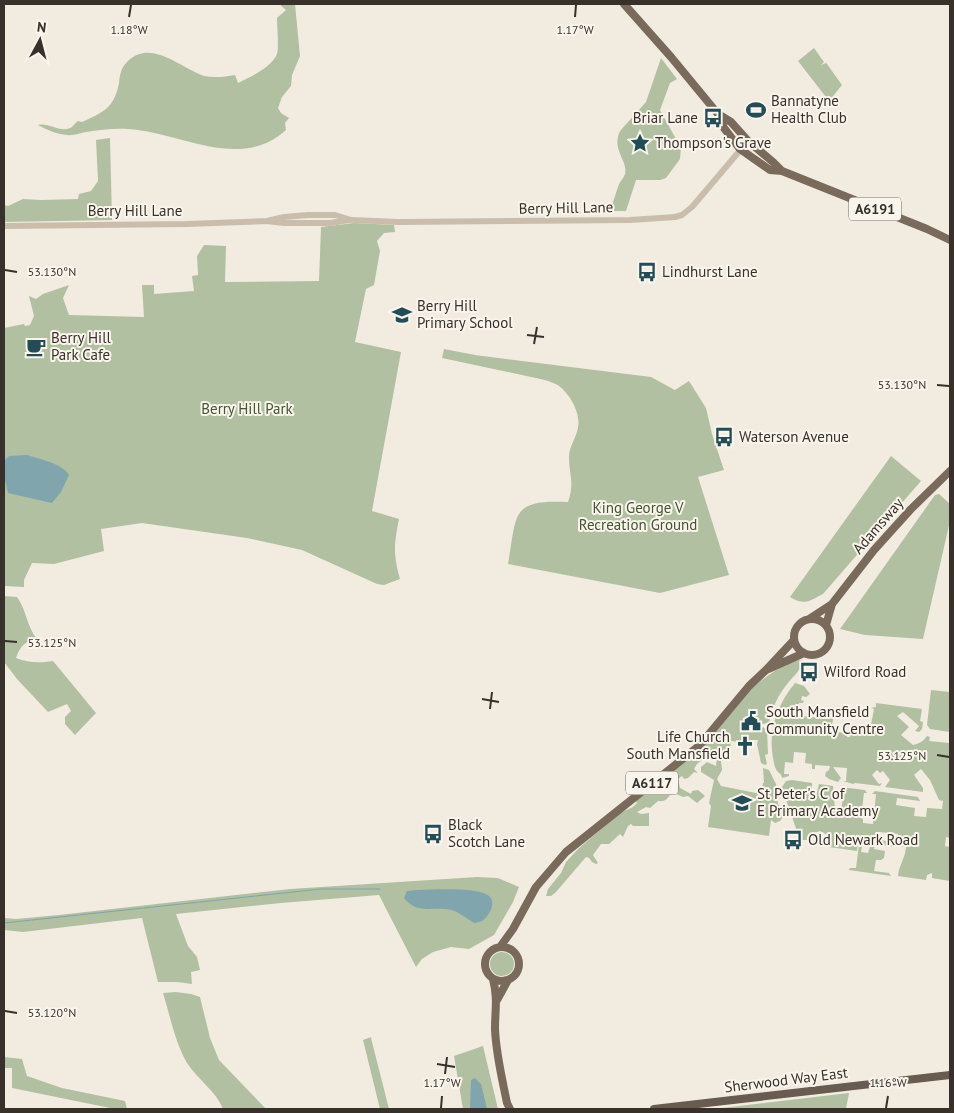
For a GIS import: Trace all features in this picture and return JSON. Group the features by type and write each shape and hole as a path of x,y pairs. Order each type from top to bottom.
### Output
{"highway":[{"name":"Sherwood Way East","path":"654,1109 950,1075"}],"main road":[{"name":"A6191","path":"624,4 718,114 724,128 740,150 770,170 782,171 950,240"},
{"name":"A6191","path":"718,114 731,122 748,142 782,171"},
{"name":"Adamsway","path":"809,619 832,604 874,550 911,508 950,471"},
{"name":"Adamsway","path":"826,625 832,604"},
{"path":"809,619 818,620 826,625"},
{"name":"A6117","path":"508,1107 497,1052 495,1028 497,1000 493,979 484,964 486,958 490,952 500,947 536,887 566,852 699,746 749,686 794,640 797,625 809,619"},
{"name":"A6117","path":"766,670 804,654 813,655 820,653 827,647 830,637 826,625"},
{"path":"794,640 799,650 804,654"},
{"name":"A6117","path":"497,1000 508,980 515,975 518,967 516,956 512,951 513,928"},
{"path":"500,947 512,951"},
{"path":"493,979 500,981 508,980"}],"street":[{"name":"Berry Hill Lane","path":"4,226 267,221 284,223 323,218 464,222 638,220 675,217 682,215 692,207 748,142"}],"green space":[{"path":"279,4 295,4 300,56 292,75 291,86 282,97 278,108 281,113 289,118 285,123 286,130 268,142 249,148 230,149 128,129 102,130 69,135 55,133 38,125 68,129 78,121 82,122 102,112 111,104 114,98 121,71 125,64 136,55 146,53 166,57 204,76 220,77 235,75 238,83 260,72 270,64 277,54 277,18 286,10"},
{"path":"814,48 824,62 821,65 826,63 842,85 829,101 798,61"},
{"path":"661,58 677,79 670,83 660,110 681,148 680,159 666,178 660,180 636,180 626,211 610,211 619,184 625,174 624,164 617,144 620,131 646,102"},
{"path":"110,138 112,220 4,222 4,205 8,206 23,199 78,199 79,194 91,191 98,181 96,140"},
{"name":"Berry Hill Park","path":"354,223 394,225 395,232 384,233 377,241 380,251 374,285 366,289 355,342 401,352 372,511 399,519 395,549 400,579 384,585 377,584 302,550 247,538 142,523 101,529 104,551 54,564 32,563 24,580 24,587 4,586 4,328 24,324 25,326 30,325 34,316 29,296 36,299 43,294 69,285 63,298 69,315 144,317 142,285 154,285 154,294 194,291 192,276 198,275 197,256 204,245 226,246 225,282 319,281 321,227"},
{"name":"King George V Recreation Ground","path":"444,349 475,355 651,377 675,390 689,381 706,408 724,470 698,477 729,575 660,593 508,564 513,533 520,513 526,507 535,503 568,502 571,484 569,453 577,431 578,416 567,394 556,384 442,358"},
{"path":"891,456 921,481 823,594 803,602 790,597"},
{"path":"939,494 950,504 950,521 923,639 865,635 840,629 935,495"},
{"path":"4,596 17,597 37,639 23,645 16,658 34,662 53,661 96,713 75,735 65,724 65,717 71,711 67,704 48,712 4,662"},
{"path":"799,660 803,661 800,668 778,697 769,723 762,724 762,727 767,729 768,754 765,755 767,764 761,763 757,744 758,740 750,740 750,746 747,743 731,741 730,749 725,750 723,761 721,761 722,770 717,779 721,786 756,793 757,790 762,789 764,783 763,768 769,770 776,784 778,804 783,811 783,817 775,823 771,820 769,836 708,827 711,806 709,803 714,780 701,772 701,767 707,762 716,766 718,748 697,764 694,769 698,773 694,772 688,778 684,779 682,776 678,779 680,788 691,794 692,791 698,790 705,796 697,803 688,796 683,797 672,792 665,800 658,801 650,808 646,807 637,812 641,814 649,813 649,826 633,826 631,824 628,826 623,837 620,834 609,844 601,844 593,855 598,863 592,862 586,857 556,892 551,896 546,896 548,889 561,873 566,862 579,848 620,813 633,807 637,803 635,800 656,783 754,687 775,671"},
{"path":"795,683 804,686 810,694 806,697 802,696 801,700 804,701 799,703 794,715 828,719 829,716 834,716 831,728 823,730 822,734 834,736 834,732 847,733 847,737 850,737 851,727 870,730 874,709 871,708 876,707 876,703 922,709 920,721 923,722 922,729 919,732 915,731 919,726 903,712 897,716 909,727 901,735 913,745 921,742 927,736 930,737 929,741 949,743 950,732 950,838 946,837 945,846 950,847 950,881 932,878 932,873 927,875 926,880 898,876 906,847 900,846 897,841 898,834 879,832 878,838 859,836 857,851 829,847 830,836 820,831 809,835 807,840 800,840 782,787 786,781 812,783 812,796 816,796 819,784 833,786 835,809 841,810 844,791 840,790 841,787 865,790 867,793 864,793 861,818 863,823 873,824 876,794 872,794 875,791 918,797 920,801 897,798 896,805 915,808 914,816 926,817 927,808 942,809 943,801 939,800 930,780 921,769 914,775 923,788 923,792 885,787 890,780 883,771 880,773 877,770 872,775 879,784 882,783 880,786 853,784 843,781 846,781 847,768 833,767 841,778 838,782 825,776 830,766 815,765 815,769 812,769 812,764 805,763 806,753 794,752 793,763 785,762 784,774 789,774 789,776 782,778 775,768 773,758 773,728 783,700"},
{"path":"931,690 950,692 950,732 930,729 927,725"},
{"path":"864,838 893,842 895,847 875,844 874,849 885,851 884,858 876,860 874,871 889,873 891,876 849,870 850,868 856,868 859,845 862,846 861,852 868,853 870,847 867,847 868,840 863,840"},
{"path":"477,877 498,878 519,887 513,902 494,935 469,949 451,947 433,952 422,959 416,967 379,895 176,914 188,946 197,957 200,970 191,972 192,984 158,982 142,918 23,932 4,930 4,918 16,919 59,915 290,889"},
{"path":"497,952 507,952 514,959 514,969 507,976 497,976 490,969 490,959"},
{"path":"176,992 200,997 210,1038 219,1060 266,1109 223,1109 216,1097 191,1069 179,1046 163,993"},
{"path":"371,1037 389,1109 380,1109 363,1040"},
{"path":"483,1046 498,1109 463,1109 454,1056"},
{"path":"4,1057 22,1059 27,1076 62,1088 125,1101 127,1109 115,1109 12,1088 12,1068 4,1068"},
{"path":"849,1093 846,1109 714,1109"}],"water":[{"path":"27,455 56,464 69,475 61,492 52,503 8,493 4,476 4,461 9,456"},
{"path":"455,889 476,891 490,897 492,906 485,919 475,923 451,910 426,909 414,906 404,898 407,891"},
{"path":"475,1078 481,1084 487,1109 470,1109 471,1080"}],"waterway":[{"path":"4,923 321,889 380,889"}],"place":[{"name":"Bannatyne Health Club","path":"756,110"},
{"name":"Briar Lane","path":"713,118"},
{"name":"Thompson's Grave","path":"640,143"},
{"name":"Lindhurst Lane","path":"647,272"},
{"name":"Berry Hill Primary School","path":"402,315"},
{"name":"Berry Hill Park Cafe","path":"36,347"},
{"name":"Waterson Avenue","path":"724,437"},
{"name":"Wilford Road","path":"809,672"},
{"name":"South Mansfield Community Centre","path":"751,721"},
{"name":"Life Church South Mansfield","path":"745,746"},
{"name":"St Peter's C of E Primary Academy","path":"742,803"},
{"name":"Black Scotch Lane","path":"433,834"},
{"name":"Old Newark Road","path":"793,840"}]}
